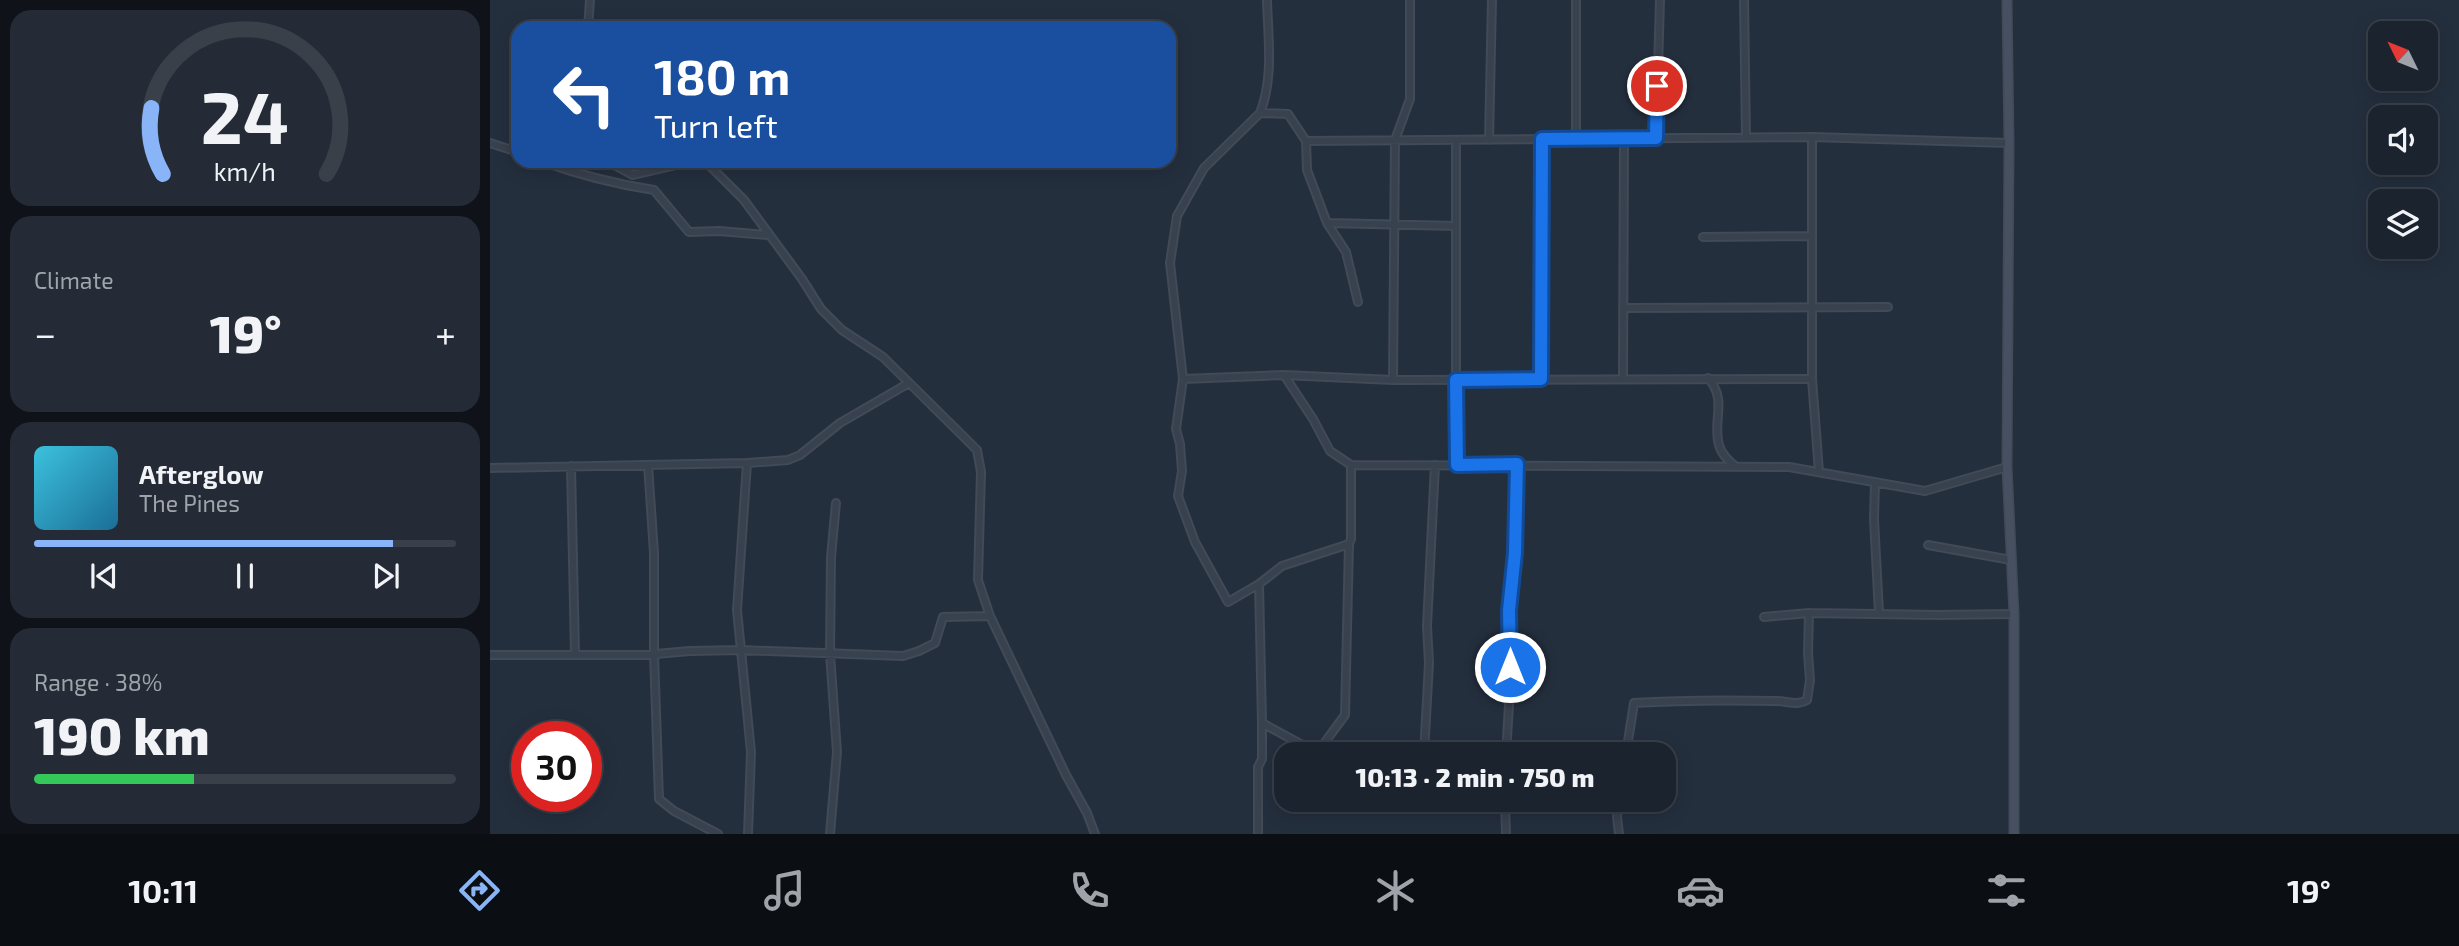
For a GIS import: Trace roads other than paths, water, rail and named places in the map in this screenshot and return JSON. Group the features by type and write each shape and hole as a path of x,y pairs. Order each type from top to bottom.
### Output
{"street":[{"path":"588,21 590,0"},
{"path":"1267,0 1267,89 1260,113 1204,168 1177,216 1170,263 1183,379 1176,429 1182,471 1178,496 1195,542 1228,602 1259,584 1282,566 1349,544"},
{"path":"1394,380 1395,140 1410,99 1410,0"},
{"path":"1489,140 1492,0"},
{"path":"1576,0 1576,139"},
{"path":"1656,138 1660,0"},
{"path":"1744,0 1746,138"},
{"path":"2007,0 2007,467 2014,614 2014,834"},
{"path":"1260,113 1288,114 1306,141 1307,170 1327,223 1346,252 1358,302"},
{"path":"1306,141 1812,137 2009,143"},
{"path":"1812,137 1812,379 1819,472"},
{"path":"1541,379 1542,139"},
{"path":"1623,379 1624,139"},
{"path":"1456,140 1457,465"},
{"path":"490,143 511,150"},
{"path":"559,168 610,184 654,190 689,232 719,231 768,235"},
{"path":"620,168 633,175 664,168"},
{"path":"712,168 744,200 821,309 842,330 883,357 977,450 981,472 978,580 990,616 1095,834"},
{"path":"1327,223 1456,226"},
{"path":"1703,237 1812,236"},
{"path":"1623,308 1888,307"},
{"path":"1183,379 1284,375 1394,380 1812,379"},
{"path":"1284,375 1314,419 1330,451 1351,465 1788,467 1925,491 2007,467"},
{"path":"1708,378 1716,386 1718,396 1718,445 1725,457 1736,467"},
{"path":"490,468 788,460 800,455 840,423 909,383"},
{"path":"747,463 737,610 751,752 748,834"},
{"path":"1507,742 1510,689 1509,610 1515,553 1517,464"},
{"path":"648,465 654,553 659,799 674,811 718,834"},
{"path":"1325,742 1345,715 1349,544 1352,539 1351,465"},
{"path":"1425,742 1435,465"},
{"path":"571,466 575,654"},
{"path":"1875,483 1874,519 1879,612"},
{"path":"830,834 837,752 830,654 831,557 836,503"},
{"path":"1928,545 2011,560"},
{"path":"1258,834 1258,767 1262,759 1259,584"},
{"path":"1764,617 1879,612 1937,615 2014,614"},
{"path":"1628,742 1634,703 1692,700 1778,701 1797,704 1807,701 1811,680 1808,653 1809,613"},
{"path":"490,655 654,654 740,650 903,656 935,643 943,617 990,616"},
{"path":"1262,723 1297,742"},
{"path":"1505,812 1506,834"},
{"path":"1618,812 1619,834"}]}
